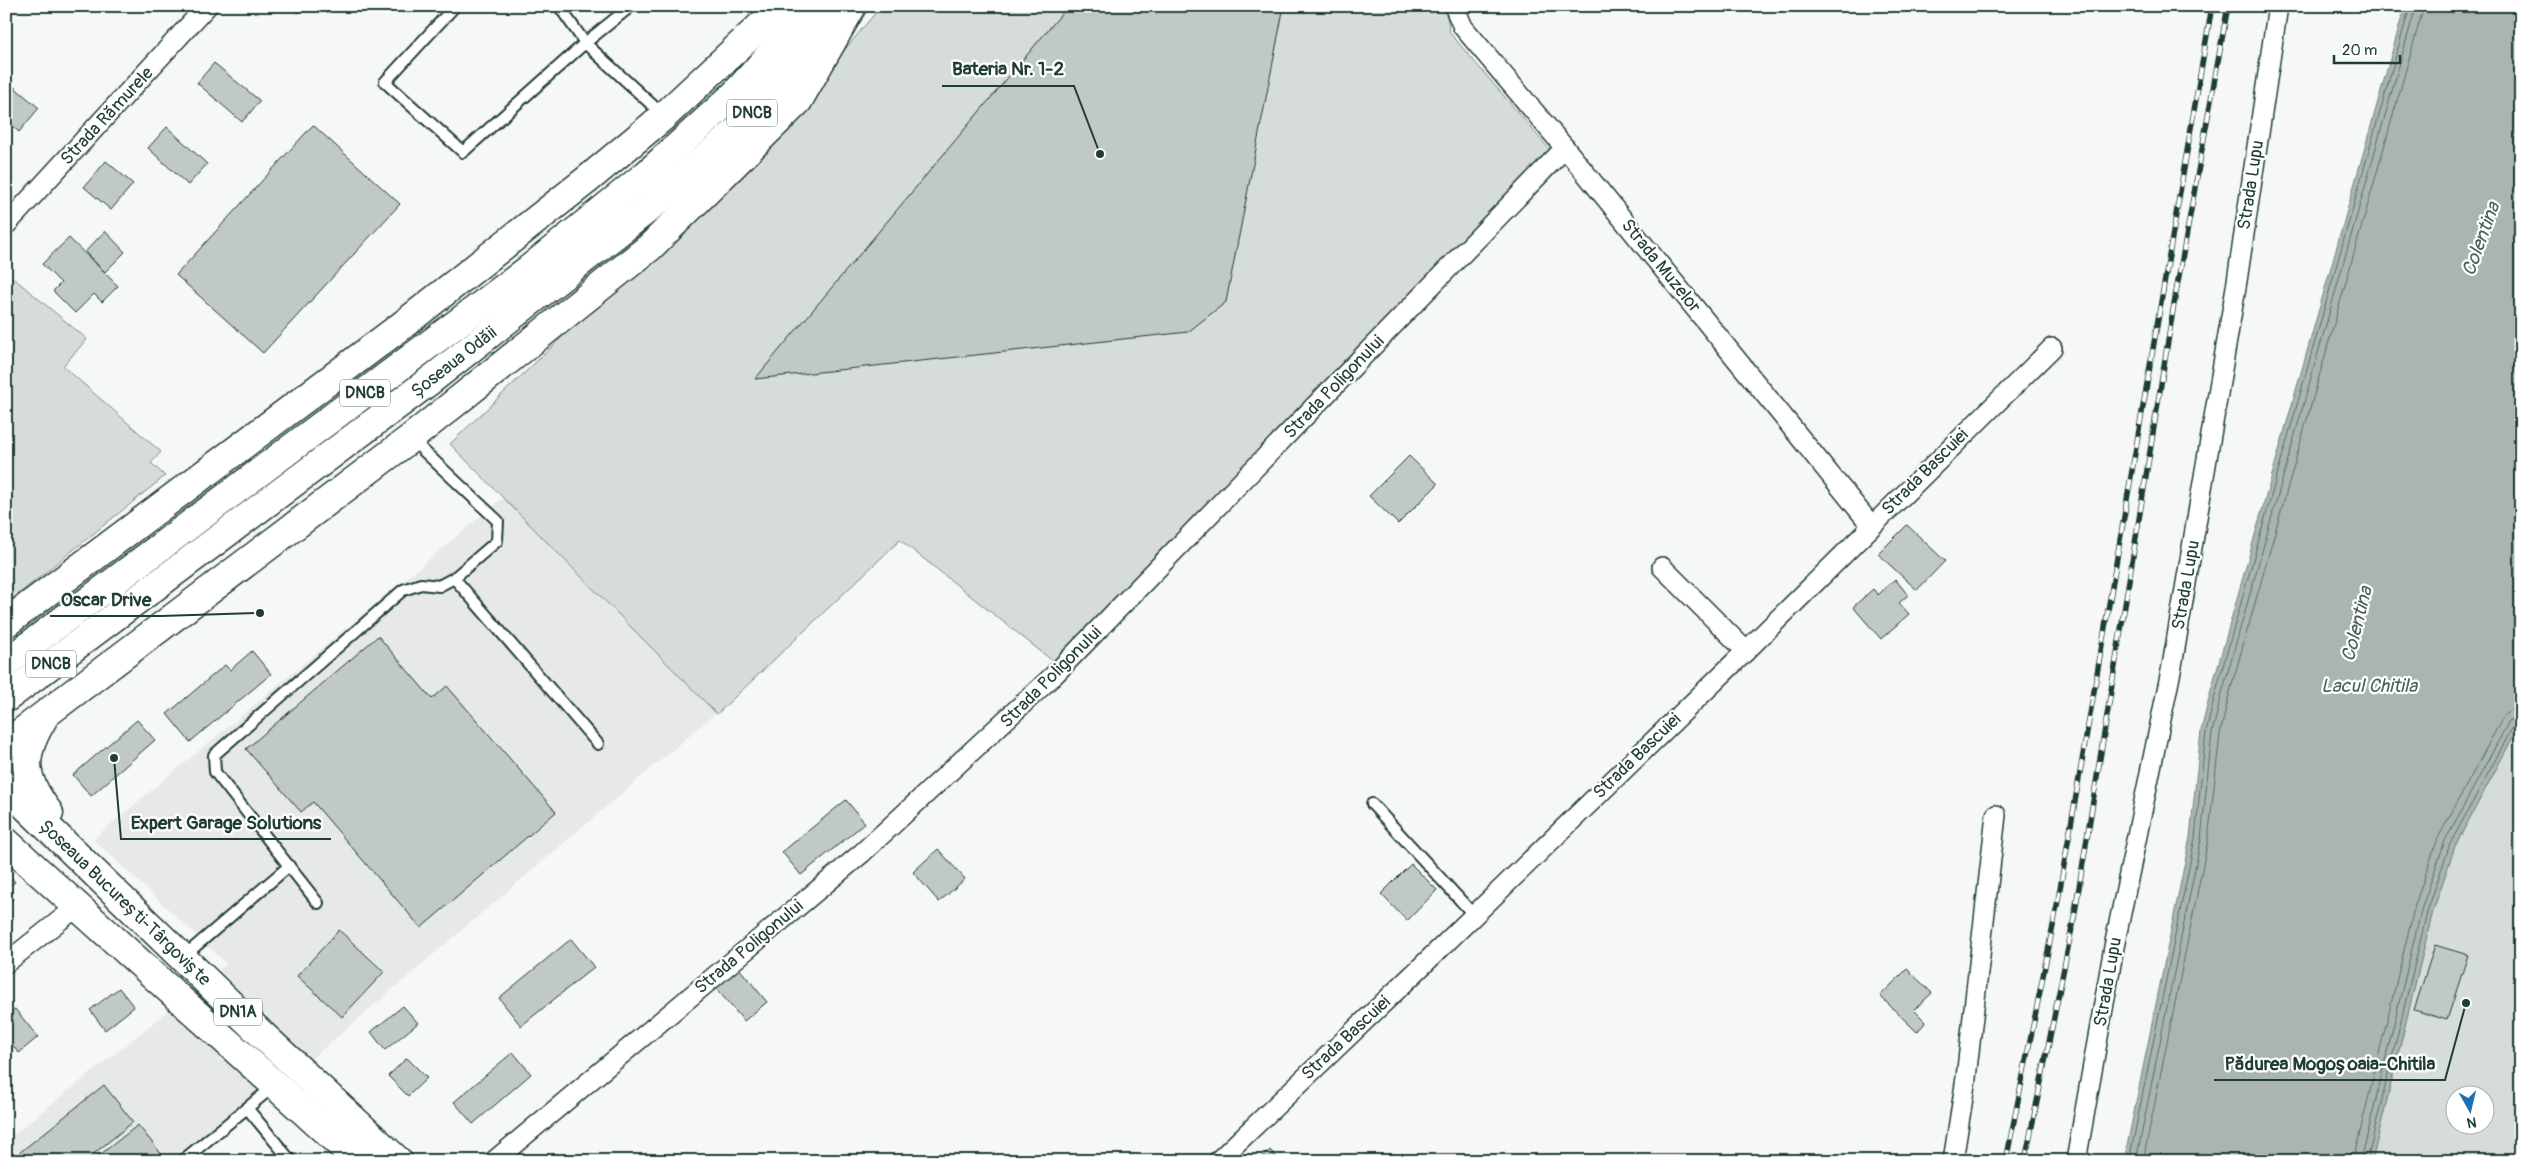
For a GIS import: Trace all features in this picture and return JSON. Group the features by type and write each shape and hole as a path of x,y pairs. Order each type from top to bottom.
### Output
{"main road":[{"path":"6,623 400,327 566,198 664,116 782,6"},
{"name":"Șoseaua Odăii","path":"6,663 520,276 647,174 735,94 814,6"},
{"name":"Șoseaua Odăii","path":"6,698 432,379 649,208 740,127 844,6"},
{"path":"6,744 411,438 650,247 798,101 852,6"},
{"path":"46,713 35,732 26,760 28,780 36,797 81,860"},
{"name":"Șoseaua București-Târgoviște","path":"6,787 182,958 398,1161"},
{"name":"Șoseaua București-Târgoviște","path":"6,842 359,1161"},
{"path":"6,853 73,902"}],"street":[{"name":"Strada Rămurele","path":"6,226 208,6"},
{"name":"Strada Muzelor","path":"1454,6 1463,27 1565,148 1872,525"},
{"name":"Strada Lupu","path":"2076,1161 2114,947 2172,666 2237,281 2278,6"},
{"name":"Strada Poligonului","path":"494,1161 862,853 1054,676 1565,148"},
{"name":"Strada Bascuiei","path":"1218,1161 1746,651 2052,348"},
{"path":"1662,567 1746,651"},
{"path":"1953,1161 1966,1078 1996,815"},
{"path":"6,963 73,902"}],"lane":[{"path":"455,6 385,82 463,152 585,43 631,6"},
{"path":"559,6 585,43 664,116"},
{"path":"318,903 215,772 214,755 402,590 421,584 439,586 454,578 497,541 498,522 411,438"},
{"path":"454,578 598,744"},
{"path":"1372,804 1474,915"},
{"path":"182,958 289,866"},
{"path":"182,1161 276,1085"},
{"path":"247,1108 290,1161"}],"shaded area":[{"path":"881,6 1445,6 1450,33 1556,157 1054,662 900,540 717,714 450,444 626,276 805,98"},
{"path":"6,272 87,339 63,366 161,452 151,463 165,476 6,604"},
{"path":"503,498 718,711 192,1161 6,1161 6,1141 227,964 93,839"},
{"path":"2521,722 2521,1161 2372,1161 2433,911 2455,846"}],"water":[{"name":"Lacul Chitila","path":"2405,6 2521,6 2521,722 2455,846 2433,911 2372,1161 2124,1161 2190,837 2201,731"}],"building":[{"path":"290,6 305,6 298,13"},
{"path":"1068,6 1284,6 1226,302 1188,332 755,379"},
{"path":"214,63 260,101 242,122 197,83"},
{"path":"7,81 39,108 19,132 6,121"},
{"path":"313,125 400,204 263,353 176,275"},
{"path":"167,127 207,164 188,185 148,148"},
{"path":"106,161 133,184 111,210 84,187"},
{"path":"105,231 125,252 105,272 85,252"},
{"path":"69,238 118,286 102,302 94,294 75,313 53,291 61,283 42,264"},
{"path":"1409,456 1438,484 1398,524 1369,496"},
{"path":"1907,525 1945,561 1917,590 1878,554"},
{"path":"1895,579 1908,595 1899,603 1909,614 1881,639 1853,607 1873,589 1878,595"},
{"path":"378,636 432,699 447,686 556,812 421,928 313,802 301,812 246,749"},
{"path":"252,651 271,674 190,742 167,714 225,665 230,670"},
{"path":"137,720 155,740 91,796 73,775"},
{"path":"846,800 865,823 801,875 782,852"},
{"path":"938,849 965,879 939,902 913,872"},
{"path":"1411,864 1437,890 1407,921 1381,894"},
{"path":"6,871 15,882 6,889"},
{"path":"6,890 13,899 6,904"},
{"path":"339,930 384,972 342,1017 297,976"},
{"path":"571,939 594,967 521,1026 499,998"},
{"path":"2435,945 2468,955 2447,1020 2414,1010"},
{"path":"738,967 767,1002 744,1021 714,986"},
{"path":"1907,969 1932,993 1914,1010 1926,1022 1917,1032 1880,996"},
{"path":"119,988 134,1007 105,1030 90,1010"},
{"path":"403,1006 418,1023 385,1050 371,1032"},
{"path":"15,1009 38,1037 19,1053 6,1038 6,1016"},
{"path":"6,1043 13,1052 6,1058"},
{"path":"513,1052 531,1074 473,1124 454,1102"},
{"path":"407,1058 427,1078 408,1096 388,1076"},
{"path":"104,1085 133,1122 85,1161 9,1161"},
{"path":"138,1125 167,1161 92,1161"},
{"path":"1270,1150 1280,1161 1258,1161"}],"railway":[{"path":"2006,1161 2057,906 2212,6"},
{"path":"2025,1161 2074,918 2175,298 2228,6"}],"place":[{"name":"Bateria Nr. 1-2","path":"1100,154"},
{"name":"Oscar Drive","path":"260,613"},
{"name":"Expert Garage Solutions","path":"114,758"},
{"name":"Pădurea Mogoșoaia-Chitila","path":"2466,1003"}],"water label":[{"name":"Colentina","path":"2481,239"},
{"name":"Colentina","path":"2357,624"}]}
